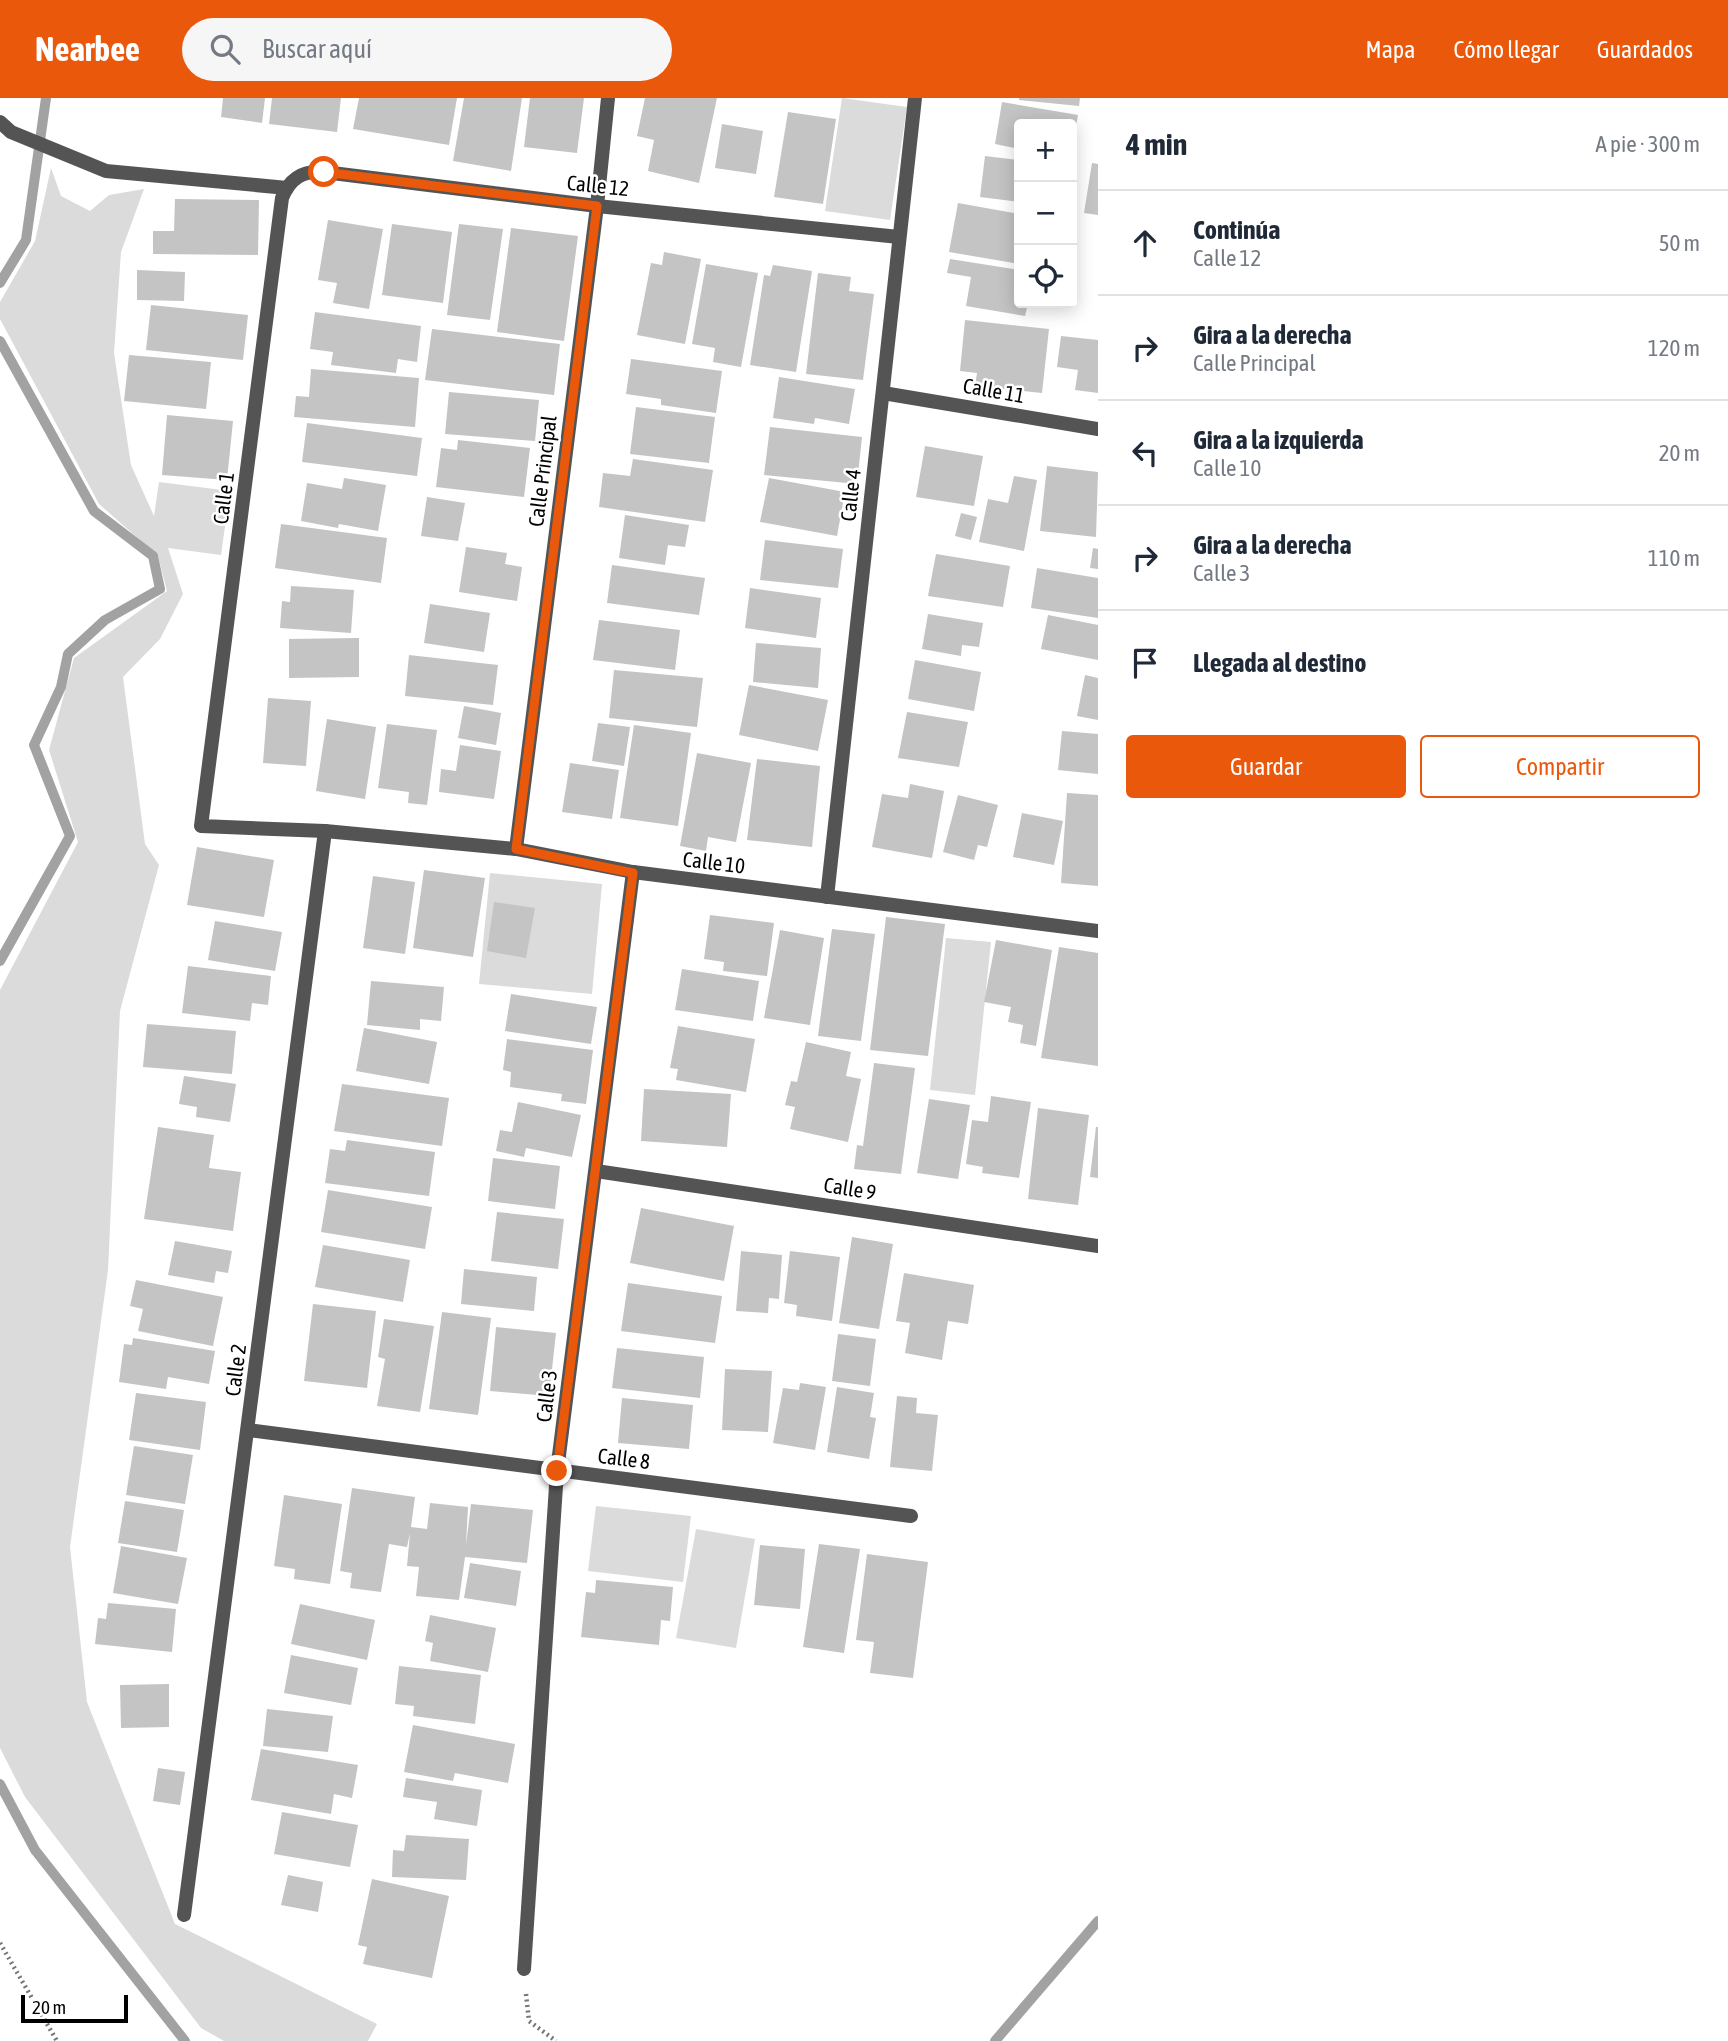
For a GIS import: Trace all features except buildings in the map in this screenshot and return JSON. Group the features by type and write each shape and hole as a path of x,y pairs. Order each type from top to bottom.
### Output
{"street":[{"name":"Calle Principal","path":"516,849 597,206 608,98"},
{"name":"Calle 4","path":"827,897 915,98"},
{"name":"Calle 12","path":"0,122 11,132 106,171 290,184 303,173 324,172 597,206 899,237"},
{"name":"Calle 1","path":"201,826 282,198 290,184"},
{"name":"Calle 11","path":"883,393 1098,429"},
{"name":"Calle 10","path":"201,826 326,831 516,849 633,873 1098,930"},
{"name":"Calle 2","path":"184,1915 326,831"},
{"name":"Calle 3","path":"524,1969 557,1471 633,873"},
{"name":"Calle 9","path":"596,1171 1098,1246"},
{"name":"Calle 8","path":"248,1430 911,1516"}],"path":[{"path":"0,1943 57,2041"},
{"path":"524,1969 529,2021 556,2041"}],"shaded area":[{"path":"842,98 907,107 890,220 825,211"},
{"path":"51,168 61,196 90,211 109,195 144,189 121,252 114,353 131,465 154,516 159,482 230,491 221,555 168,548 183,594 160,639 123,677 145,844 159,865 120,1011 108,1270 70,1547 87,1702 175,1924 377,2024 368,2041 224,2041 201,2028 25,1797 0,1748 0,990 78,842 49,750 74,658 167,591 158,556 99,504 0,319 0,302 35,241"},
{"path":"490,873 602,884 592,994 479,984"},
{"path":"946,938 991,942 975,1095 930,1090"},
{"path":"596,1506 691,1516 683,1582 588,1571"},
{"path":"696,1529 755,1539 736,1648 676,1638"}],"waterway":[{"path":"0,283 26,240 46,98"},
{"path":"0,341 94,511 153,556 160,589 105,620 68,654 61,687 34,745 70,836 0,961"},
{"path":"0,1784 35,1850 185,2041"},
{"path":"995,2041 1098,1921"}],"route":[{"path":"324,172 597,206 516,849 633,873 557,1471"}]}
